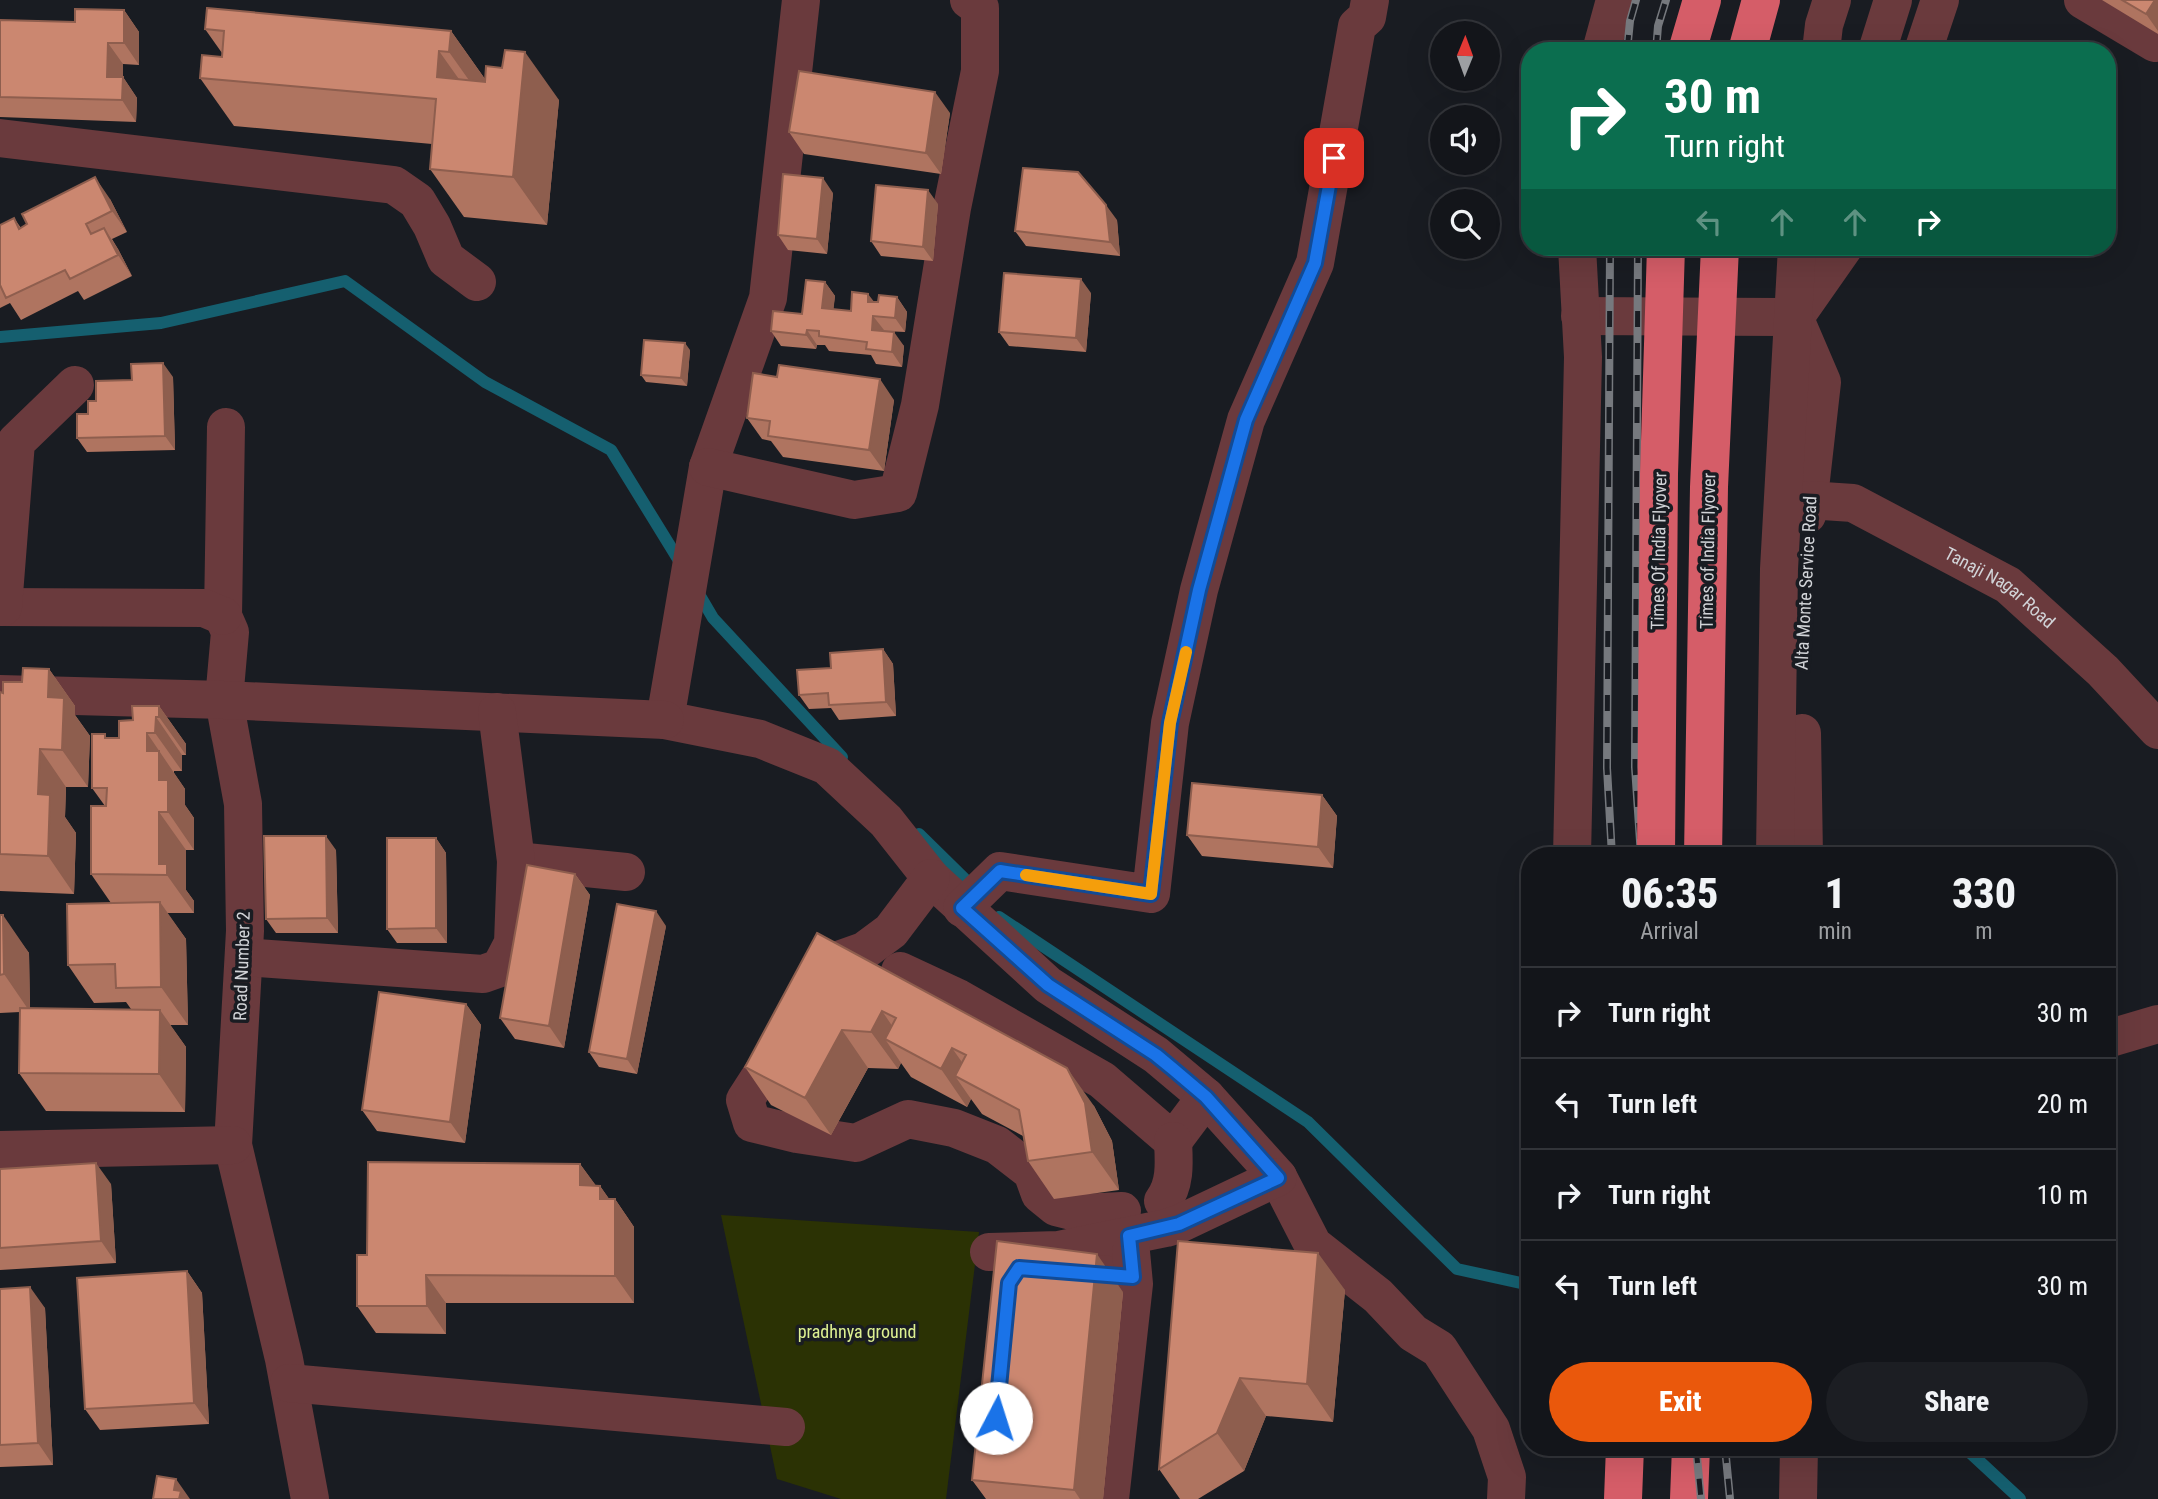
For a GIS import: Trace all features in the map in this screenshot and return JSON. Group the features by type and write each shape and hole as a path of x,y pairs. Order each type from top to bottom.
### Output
{"highway":[{"path":"1690,42 1702,0"},
{"path":"1749,42 1761,0"},
{"name":"Times Of India Flyover","path":"1656,847 1659,474 1666,256"},
{"name":"Times of India Flyover","path":"1703,847 1709,487 1720,256"},
{"path":"1623,1499 1625,1456"},
{"path":"1689,1499 1690,1456"}],"street":[{"path":"664,720 708,467 768,298 801,0"},
{"path":"708,467 853,500 898,493 920,405 952,208 980,71 980,8 969,0"},
{"path":"962,908 1000,871 1151,894 1170,723 1199,590 1246,420 1315,263 1357,26 1367,17 1370,0"},
{"path":"1603,42 1615,0"},
{"path":"1822,42 1832,0"},
{"path":"1880,42 1893,0"},
{"path":"1926,42 1940,0"},
{"path":"2083,0 2155,43"},
{"path":"0,138 394,184 417,201 432,226 446,259 477,282"},
{"path":"1572,847 1583,371 1577,256"},
{"path":"1775,847 1779,569 1797,256"},
{"path":"1794,317 1838,256"},
{"path":"1580,316 1794,317"},
{"name":"Alta Monte Service Road","path":"1794,317 1822,382 1808,500 1801,628 1804,847"},
{"path":"75,385 16,442 1,607 204,608 223,616"},
{"name":"Road Number 2","path":"226,427 223,616 230,632 224,699 243,804 245,931 233,1145 289,1383 310,1499"},
{"name":"Tanaji Nagar Road","path":"1808,500 1853,503 2008,585 2103,671 2158,730"},
{"path":"0,694 224,699 664,720 760,739 827,766 887,821 931,878 1048,985 1156,1055 1206,1097 1278,1178 1313,1245 1378,1296 1412,1334 1439,1349 1491,1429 1507,1477 1506,1499"},
{"path":"244,957 483,974 500,968 513,943 516,861 497,712"},
{"path":"516,861 626,872"},
{"path":"931,878 891,931 864,951 833,961 745,1100 752,1123 797,1134 856,1143 908,1119 954,1128 997,1145 1032,1172 1040,1194 1056,1207 1126,1223 1179,1224 1278,1178"},
{"path":"900,971 958,998 1102,1080 1173,1141"},
{"path":"1023,1035 1048,985"},
{"path":"2116,1036 2158,1024"},
{"path":"1163,1201 1171,1191 1173,1141 1206,1097"},
{"path":"0,1150 233,1145"},
{"path":"1126,1223 1058,1251 999,1268 1133,1277"},
{"path":"1110,1499 1133,1277 1126,1223"},
{"path":"289,1383 786,1427"},
{"path":"1798,1499 1799,1456"}],"green space":[{"name":"pradhnya ground","path":"721,1215 979,1232 946,1499 841,1499 777,1479"}],"building":[{"path":"2122,0 2155,0 2146,14"},
{"path":"207,8 451,31 449,52 439,51 437,77 485,82 486,66 502,68 505,50 525,52 513,177 430,169 436,99 200,78 202,55 222,57 224,31 205,29"},
{"path":"75,9 124,10 124,43 108,43 107,77 123,77 122,100 0,97 0,20 75,22"},
{"path":"799,71 935,92 926,153 789,132"},
{"path":"1023,168 1078,172 1106,205 1110,242 1015,231"},
{"path":"783,174 823,178 817,239 778,235"},
{"path":"95,177 112,211 86,224 91,234 104,228 118,255 70,279 65,270 6,298 0,285 0,225 14,218 19,229 27,224 22,214"},
{"path":"876,185 928,190 923,247 871,241"},
{"path":"1004,273 1081,279 1076,338 999,332"},
{"path":"806,280 825,282 822,308 851,311 852,292 868,294 868,302 878,302 879,295 897,297 895,318 873,316 872,330 894,332 892,352 866,349 867,342 819,336 819,331 807,330 806,335 771,331 773,311 802,314"},
{"path":"644,340 685,343 681,378 641,375"},
{"path":"163,363 165,436 77,438 77,414 88,414 88,401 96,401 96,381 132,380 131,364"},
{"path":"779,365 880,379 869,450 768,436 770,421 747,418 753,373 777,377"},
{"path":"883,649 886,702 829,705 828,693 799,695 797,670 831,668 830,653"},
{"path":"23,668 49,669 48,697 64,698 62,750 40,749 38,794 50,795 48,856 0,854 0,692 3,693 3,682 22,682"},
{"path":"132,706 159,706 155,733 147,733 147,751 159,751 159,780 168,780 168,812 159,812 159,864 167,864 167,875 91,874 91,806 106,806 107,788 92,788 92,734 119,738 119,721 133,720"},
{"path":"1192,783 1322,795 1318,847 1187,835"},
{"path":"264,836 326,836 327,918 266,919"},
{"path":"387,838 436,838 436,928 387,929"},
{"path":"527,865 575,874 549,1026 500,1018"},
{"path":"160,902 161,987 116,988 115,964 68,965 67,904"},
{"path":"617,904 656,911 627,1059 589,1052"},
{"path":"0,915 3,915 4,974 0,975"},
{"path":"817,933 1067,1068 1085,1103 1092,1152 1028,1161 1019,1110 955,1076 966,1055 952,1048 941,1069 885,1039 896,1018 882,1011 871,1032 842,1030 805,1098 745,1067"},
{"path":"379,992 466,1004 450,1122 362,1110"},
{"path":"20,1008 160,1010 159,1074 19,1073"},
{"path":"368,1162 580,1164 580,1185 600,1186 600,1199 615,1199 615,1276 426,1275 427,1306 357,1306 357,1255 367,1255"},
{"path":"96,1163 101,1241 0,1248 0,1169"},
{"path":"997,1241 1097,1254 1074,1490 972,1480"},
{"path":"1178,1241 1318,1253 1307,1384 1240,1378 1217,1433 1159,1469"},
{"path":"187,1271 194,1403 85,1409 77,1278"},
{"path":"30,1287 38,1443 0,1445 0,1289"},
{"path":"157,1476 176,1479 174,1490 181,1491 179,1499 153,1499"}],"waterway":[{"path":"0,337 161,323 345,281 485,382 611,450 683,567"},
{"path":"696,589 713,618 842,757"},
{"path":"919,834 976,890"},
{"path":"999,917 1308,1122 1457,1269 1521,1283"},
{"path":"1974,1456 2020,1499"}],"railway":[{"path":"1628,42 1636,0"},
{"path":"1657,42 1658,26 1666,0"},
{"path":"1610,256 1607,768 1611,847"},
{"path":"1638,256 1635,767 1640,847"},
{"path":"1697,1456 1701,1499"},
{"path":"1726,1456 1730,1499"}],"slow traffic":[{"path":"1026,875 1151,894 1170,723 1186,652"}],"route":[{"path":"996,1418 1009,1283 1019,1268 1133,1277 1129,1236 1179,1224 1278,1178 1206,1097 1156,1055 1048,985 962,908 1000,871 1151,894 1170,723 1199,590 1246,420 1315,263 1334,158"}]}
